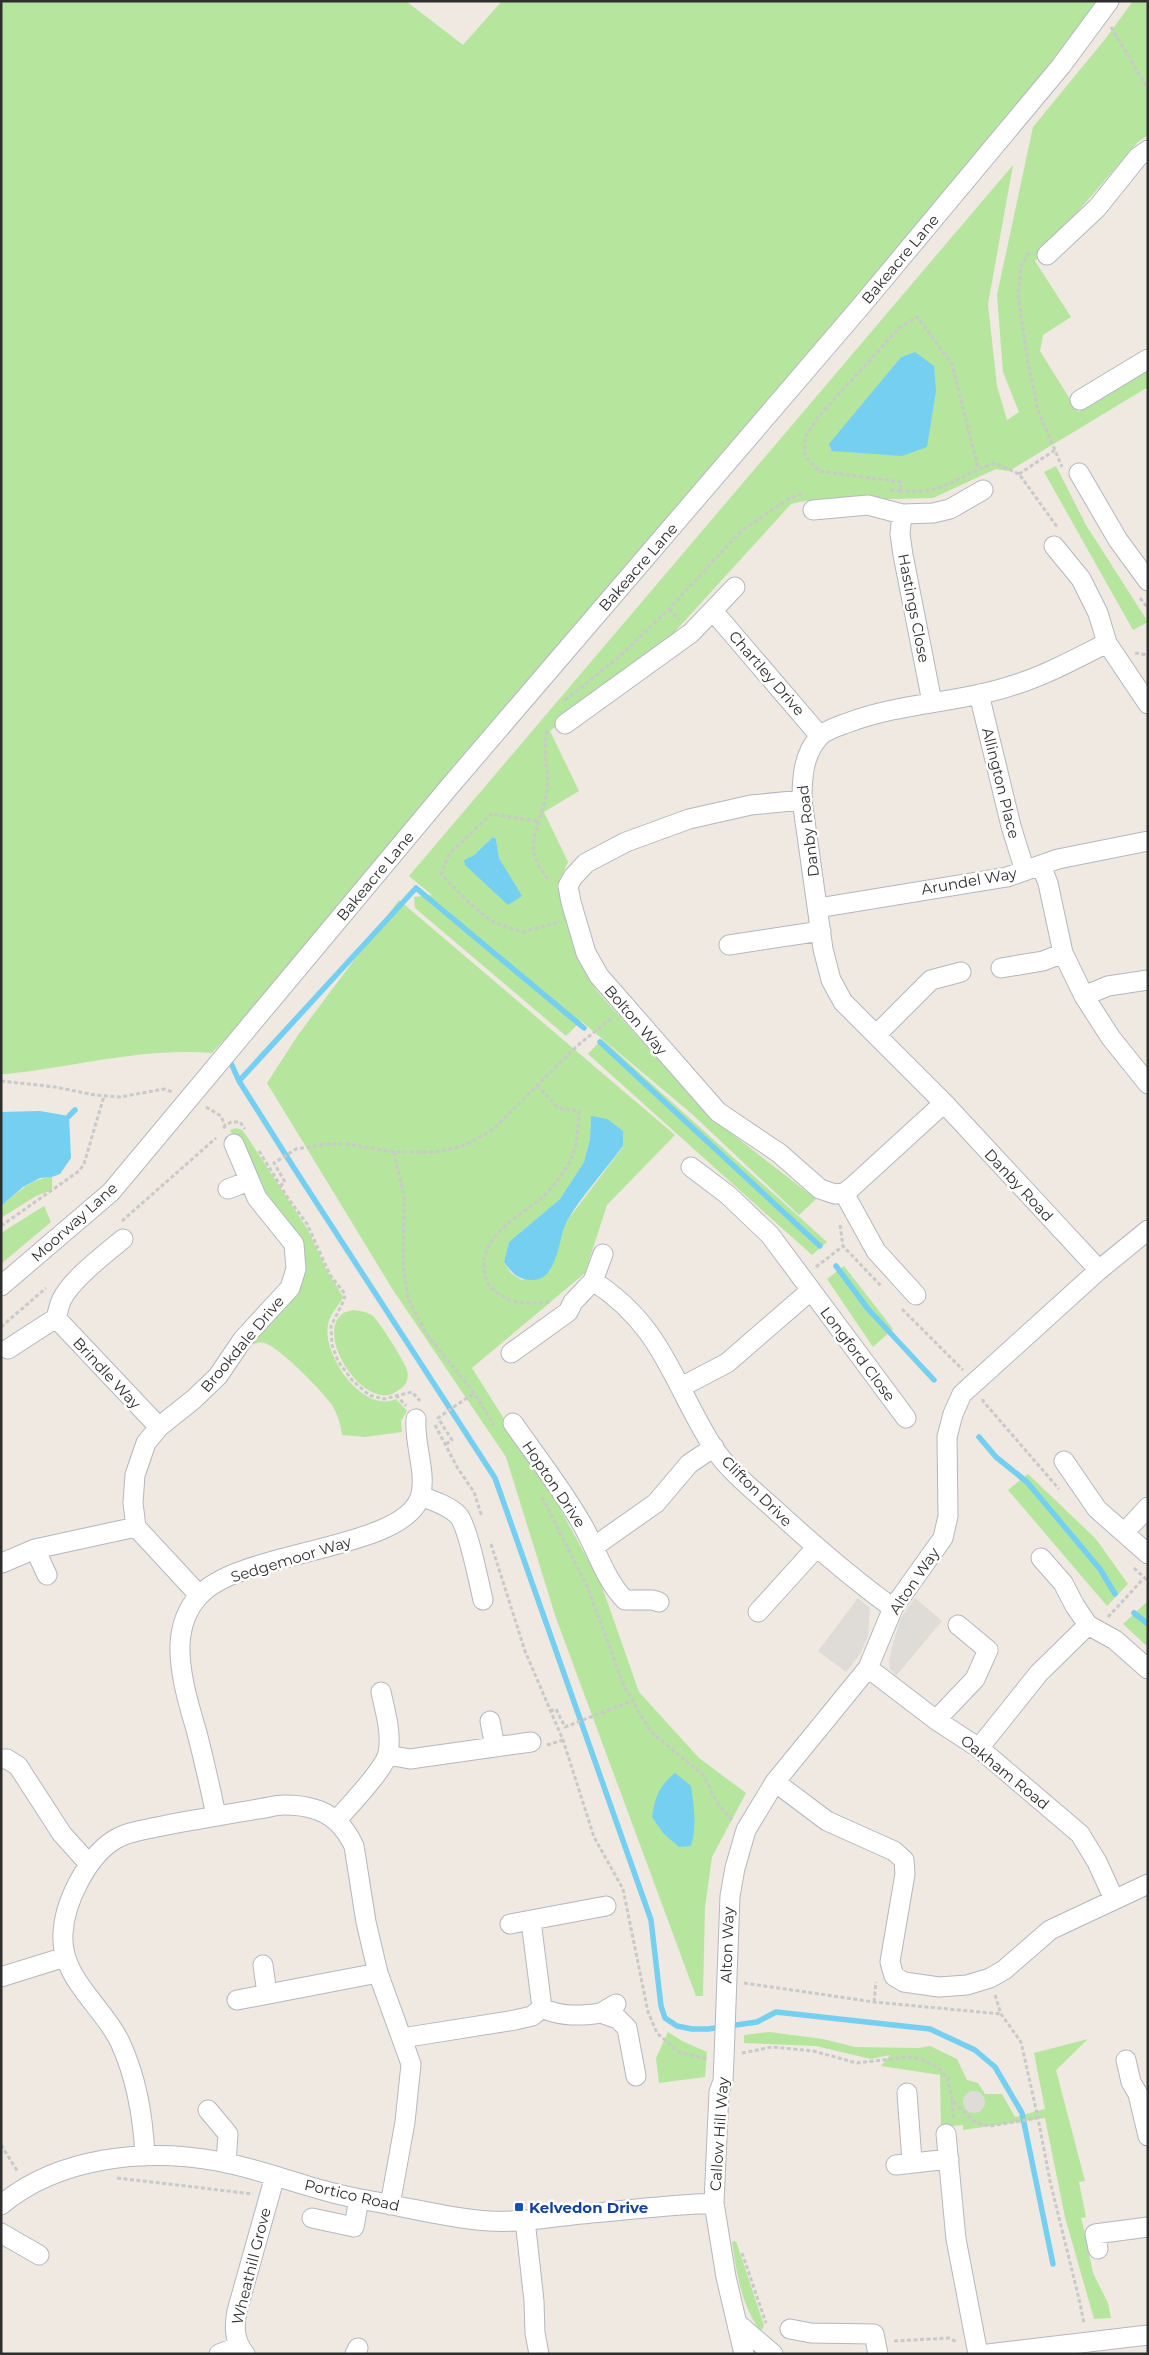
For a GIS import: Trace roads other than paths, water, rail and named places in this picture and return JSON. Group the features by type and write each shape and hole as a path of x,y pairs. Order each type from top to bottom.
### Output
{"street":[{"name":"Bakeacre Lane","path":"162,1130 450,786 861,306 1061,66 1104,8"},
{"path":"1039,252 1097,208 1138,157 1148,150"},
{"path":"1080,400 1148,360"},
{"path":"1071,471 1118,540 1141,586"},
{"path":"809,502 868,505 902,514 933,513 950,509 983,490"},
{"name":"Hastings Close","path":"902,514 900,534 903,555 932,702"},
{"path":"1059,541 1098,613 1107,643 1148,704"},
{"path":"558,720 691,633 735,586"},
{"name":"Chartley Drive","path":"713,611 820,736"},
{"path":"820,736 838,726 865,716 979,694 1016,684 1062,666 1107,643"},
{"name":"Allington Place","path":"979,694 1011,826 1033,868 1048,883 1063,953 1084,996 1111,1038 1148,1084"},
{"name":"Danby Road","path":"820,736 807,756 802,777 802,800 823,949 831,980 844,1002 944,1103 1099,1270"},
{"name":"Bolton Way","path":"802,800 750,805 689,818 626,842 586,863 573,876 568,886 575,919 586,954 599,976 718,1112 779,1153 820,1189 834,1194 844,1193"},
{"name":"Arundel Way","path":"818,908 1007,877 1058,859 1148,841"},
{"path":"729,945 821,931"},
{"path":"1001,968 1043,961 1063,953"},
{"path":"876,1035 931,980 961,972"},
{"path":"1084,996 1108,986 1148,980"},
{"path":"916,1295 876,1251 844,1193 865,1177 944,1103"},
{"name":"Moorway Lane","path":"1,1286 111,1192 162,1130"},
{"name":"Brookdale Drive","path":"136,1527 133,1503 135,1475 146,1443 158,1427 194,1399 218,1376 243,1339 290,1288 296,1269 294,1244 257,1198 248,1181 234,1144"},
{"name":"Longford Close","path":"691,1167 728,1195 770,1235 906,1418"},
{"path":"228,1189 248,1181"},
{"name":"Alton Way","path":"725,2002 730,1896 735,1868 746,1830 775,1782 868,1668 893,1608 943,1538 948,1516 947,1437 953,1414 962,1394 1099,1270 1148,1230"},
{"path":"8,1349 56,1318 62,1298 99,1258 123,1239"},
{"path":"511,1353 568,1312 573,1302 593,1281 603,1254"},
{"name":"Longford Close","path":"681,1387 727,1363 801,1278"},
{"name":"Clifton Drive","path":"593,1281 617,1296 641,1321 667,1359 714,1447 736,1475 816,1548 893,1608"},
{"name":"Brindle Way","path":"56,1318 158,1427"},
{"path":"416,1419 415,1436 422,1478 420,1496 448,1506 460,1516 472,1552 483,1600"},
{"name":"Hopton Drive","path":"504,1424 580,1520 595,1546 614,1589 625,1600 653,1600 659,1602"},
{"path":"595,1546 656,1502 689,1464 714,1447"},
{"path":"1064,1461 1097,1509 1148,1554"},
{"name":"Sedgemoor Way","path":"216,1815 184,1686 180,1644 184,1616 200,1595 222,1580 258,1566 363,1537 385,1528 411,1513 420,1496"},
{"path":"1124,1533 1148,1508"},
{"path":"2,1563 35,1550 136,1527 200,1595"},
{"path":"758,1612 816,1548"},
{"path":"35,1550 47,1575"},
{"path":"1041,1558 1063,1583 1075,1606 1092,1628 1115,1640 1148,1669"},
{"path":"936,1720 975,1679 988,1650 958,1625"},
{"path":"979,1748 1039,1673 1092,1628"},
{"name":"Oakham Road","path":"868,1668 936,1720 979,1748 1080,1834 1097,1862 1114,1899"},
{"path":"336,1821 376,1774 388,1755 389,1736 381,1692"},
{"path":"490,1721 495,1747"},
{"path":"388,1755 410,1759 531,1742"},
{"path":"1,1759 7,1759 18,1766 62,1834 89,1864"},
{"path":"775,1782 827,1821 894,1851 904,1860 905,1874 890,1962 894,1976 904,1982 939,1987 967,1985 990,1978 1004,1970 1050,1930 1148,1884"},
{"path":"145,2156 141,2104 120,2042 72,1972 65,1957 62,1934 70,1900 89,1864 104,1847 128,1834 216,1815 283,1805 302,1806 316,1809 336,1821 350,1836 354,1846 366,1922 378,1973 410,2064 410,2090 390,2205"},
{"path":"510,1924 606,1906"},
{"path":"531,1921 542,2008"},
{"path":"1,1977 65,1957"},
{"path":"263,1965 267,1994"},
{"path":"237,2000 378,1973"},
{"name":"Callow Hill Way","path":"725,2002 723,2081 720,2092 714,2203 726,2276 744,2354"},
{"path":"402,2038 515,2020 532,2016 542,2008"},
{"path":"542,2008 553,2013 580,2016 609,2009 627,2028 636,2076"},
{"path":"1126,2060 1131,2082 1138,2094 1148,2136"},
{"path":"907,2093 904,2163 948,2159"},
{"path":"208,2110 228,2134 226,2163"},
{"path":"946,2134 956,2239 978,2354"},
{"name":"Portico Road","path":"1,2205 13,2195 49,2176 92,2162 145,2156 179,2157 226,2163 334,2194 468,2219 491,2221 525,2220 674,2205 714,2203"},
{"name":"Wheathill Grove","path":"242,2350 234,2330 236,2311 275,2176"},
{"path":"312,2218 354,2227 359,2199"},
{"path":"525,2220 534,2301 535,2333 539,2354"},
{"path":"1098,2249 1095,2234 1148,2227"},
{"path":"1,2233 39,2255"},
{"path":"738,2324 773,2354"},
{"path":"790,2329 811,2334 874,2334 878,2354"},
{"path":"988,2354 1032,2351 1086,2341 1148,2335"},
{"path":"219,2354 242,2350"}],"water":[{"path":"915,352 934,366 936,391 927,447 902,456 832,451 829,444 901,357"},
{"path":"493,837 496,839 499,858 522,896 508,905 465,865 464,860 474,855"},
{"path":"40,1111 69,1116 71,1158 60,1174 40,1178 23,1187 1,1206 1,1112"},
{"path":"591,1116 607,1119 623,1131 623,1146 567,1221 556,1257 547,1274 532,1280 519,1277 504,1262 509,1242 560,1199 584,1162 590,1139"},
{"path":"675,1773 691,1786 694,1824 691,1846 679,1847 663,1833 652,1817 659,1792"}],"waterway":[{"path":"239,1081 416,888 584,1028"},
{"path":"600,1042 820,1246"},
{"path":"231,1063 239,1081 294,1168 495,1478 651,1920 661,2006 665,2018 677,2026 692,2029 708,2029 757,2022 776,2012 930,2029 975,2050 995,2067 1022,2113 1053,2264"},
{"path":"69,1116 75,1110"},
{"path":"836,1266 868,1309 934,1380"},
{"path":"979,1437 996,1457 1027,1482 1100,1569 1115,1594"},
{"path":"1134,1613 1148,1624"}],"place":[{"name":"Kelvedon Drive","path":"519,2207"}]}
